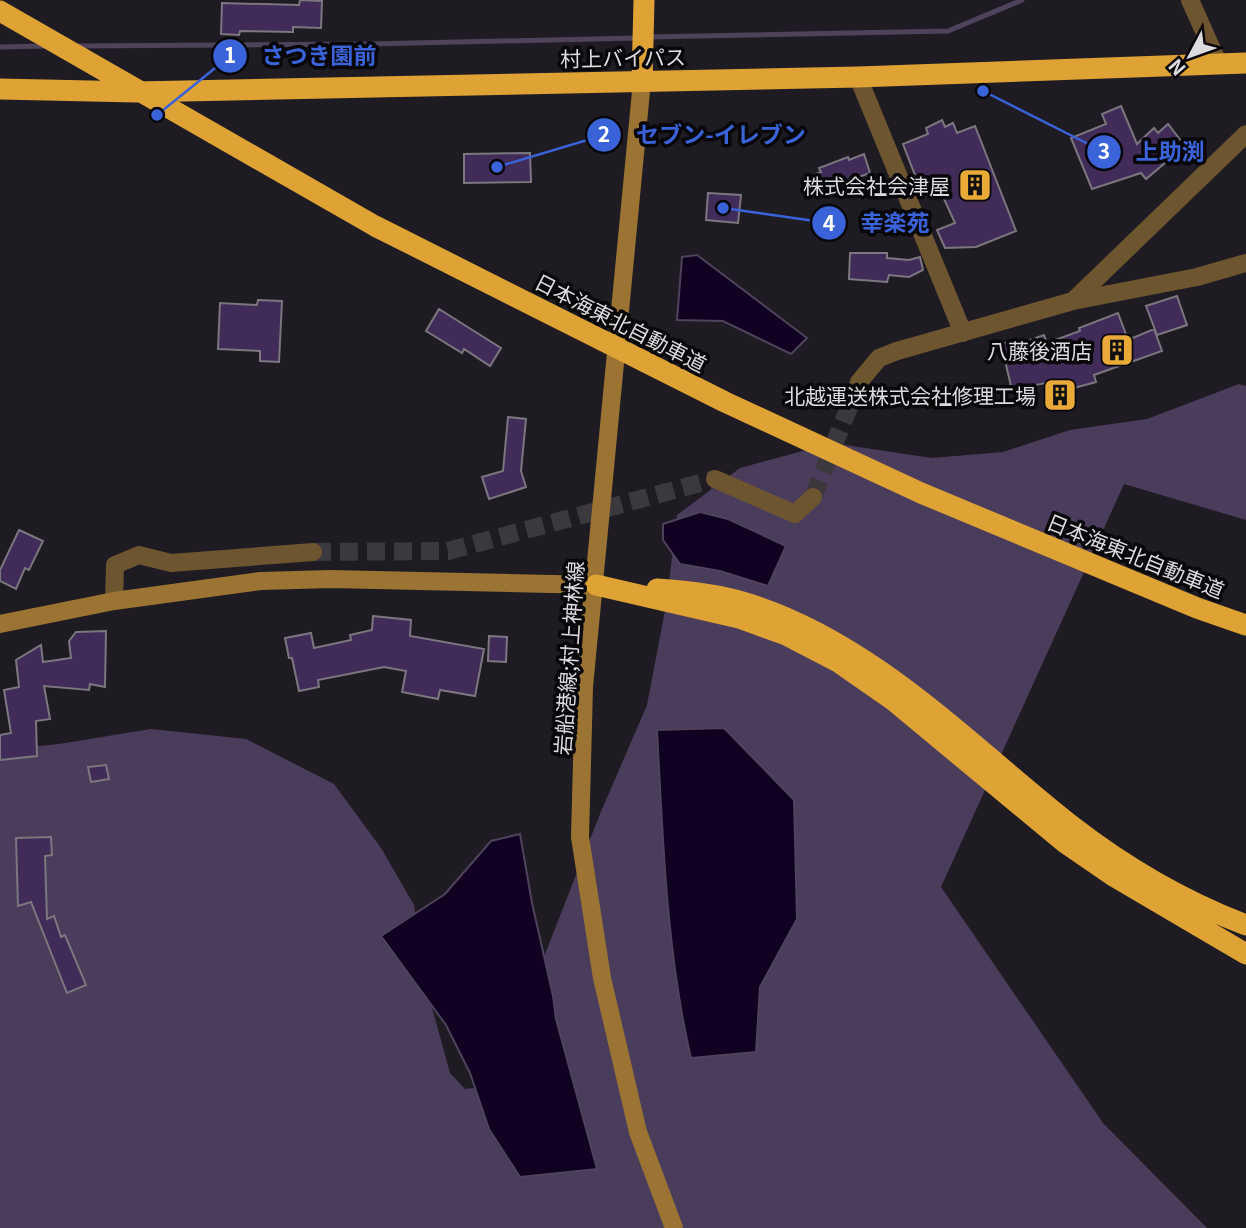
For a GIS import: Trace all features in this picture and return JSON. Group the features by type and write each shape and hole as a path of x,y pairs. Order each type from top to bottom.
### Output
{"highway":[{"path":"642,81 644,0"},
{"name":"日本海東北自動車道","path":"0,11 375,226 725,402 921,493 1197,608 1246,625"},
{"name":"村上バイパス","path":"0,89 136,92 858,78 1246,64"},
{"path":"596,585 739,618 786,635 838,663 894,701 1064,842 1115,877 1246,954"},
{"path":"596,585 701,592 746,603 794,621 843,648 900,685 1073,827 1114,856 1165,888 1246,925"},
{"path":"1154,588 1246,617"},
{"path":"1197,608 1246,633"},
{"path":"1178,915 1246,946"}],"main road":[{"name":"岩船港線;村上神林線","path":"642,81 596,585 584,687 580,837 602,978 635,1120 674,1228"},
{"path":"0,624 114,601 261,581 331,579 596,585"}],"street":[{"path":"1191,0 1219,65"},
{"path":"858,78 963,333"},
{"path":"1073,301 1246,134"},
{"path":"859,382 880,358 897,351 1073,301 1197,277 1246,263"},
{"path":"716,479 795,513 813,497"},
{"path":"114,601 115,565 139,555 171,563 313,552"}],"shaded area":[{"path":"697,255 807,338 791,354 723,321 677,320 682,257"},
{"path":"1239,384 1246,386 1246,520 1124,484 941,887 1103,1123 1207,1228 0,1228 0,750 59,744 151,729 246,739 334,784 381,848 414,905 429,997 450,1073 465,1089 490,1086 647,705 667,600 677,515 740,468 832,443 932,458 1003,452 1070,430 1147,419"},
{"path":"700,512 728,519 786,546 768,586 720,571 680,564 663,540 663,524"},
{"path":"724,728 794,800 797,919 760,987 756,1052 691,1058 671,936 657,730"},
{"path":"520,834 556,1019 597,1169 520,1177 489,1129 470,1073 446,1025 381,936 445,894 491,841"}],"building":[{"path":"300,0 322,1 321,28 293,27 293,32 240,31 239,35 221,34 222,3 299,5"},
{"path":"1121,106 1137,144 1154,128 1158,133 1168,124 1185,146 1146,179 1141,173 1092,189 1071,138 1106,124 1102,114"},
{"name":"株式会社会津屋","path":"942,120 945,127 953,123 957,133 975,126 1016,231 976,247 945,248 937,230 955,223 940,190 923,196 903,144 928,134 926,128"},
{"path":"530,153 531,182 464,183 464,154"},
{"path":"864,154 870,173 813,194 806,178 821,172 819,168"},
{"path":"708,193 741,195 738,223 706,220"},
{"path":"850,253 887,253 887,258 909,260 920,257 923,270 909,277 889,275 887,282 849,279"},
{"path":"1177,296 1187,325 1157,335 1146,306"},
{"path":"258,300 282,301 279,362 260,361 260,351 218,349 220,303 257,305"},
{"path":"439,309 501,348 490,366 464,349 462,353 426,331"},
{"path":"1118,313 1128,340 1154,329 1162,351 1094,375 1096,382 1052,394 1045,383 1012,390 1001,344 1021,339 1022,343 1044,335 1047,343"},
{"path":"508,417 526,419 521,471 526,487 489,499 482,477 503,471"},
{"path":"19,530 43,541 29,570 25,568 16,589 0,581 0,570"},
{"path":"373,616 411,620 410,636 484,649 475,696 440,690 438,699 402,692 406,671 384,667 318,680 319,687 299,691 285,638 311,633 314,648 351,640 350,635 372,630"},
{"path":"106,631 105,687 90,684 89,690 44,686 50,719 36,721 37,756 0,760 0,735 11,733 4,690 19,687 16,660 41,645 43,662 71,658 69,641 76,632"},
{"path":"489,636 507,637 506,662 488,661"},
{"path":"106,765 109,779 91,782 88,767"},
{"path":"51,837 52,855 45,856 47,919 54,916 61,937 65,935 86,985 67,993 31,902 18,906 16,838"}],"waterway":[{"path":"647,37 948,31 1022,0"},
{"path":"77,46 371,44 637,38"},
{"path":"0,47 46,46"}],"tunnel":[{"path":"813,497 859,382"},
{"path":"313,552 448,551 715,479"}],"place":[{"name":"上助渕","path":"983,91"},
{"name":"さつき園前","path":"157,115"},
{"name":"セブン-イレブン","path":"497,167"},
{"name":"株式会社会津屋","path":"975,185"},
{"name":"幸楽苑","path":"723,208"},
{"name":"八藤後酒店","path":"1117,350"},
{"name":"北越運送株式会社修理工場","path":"1060,395"}]}
